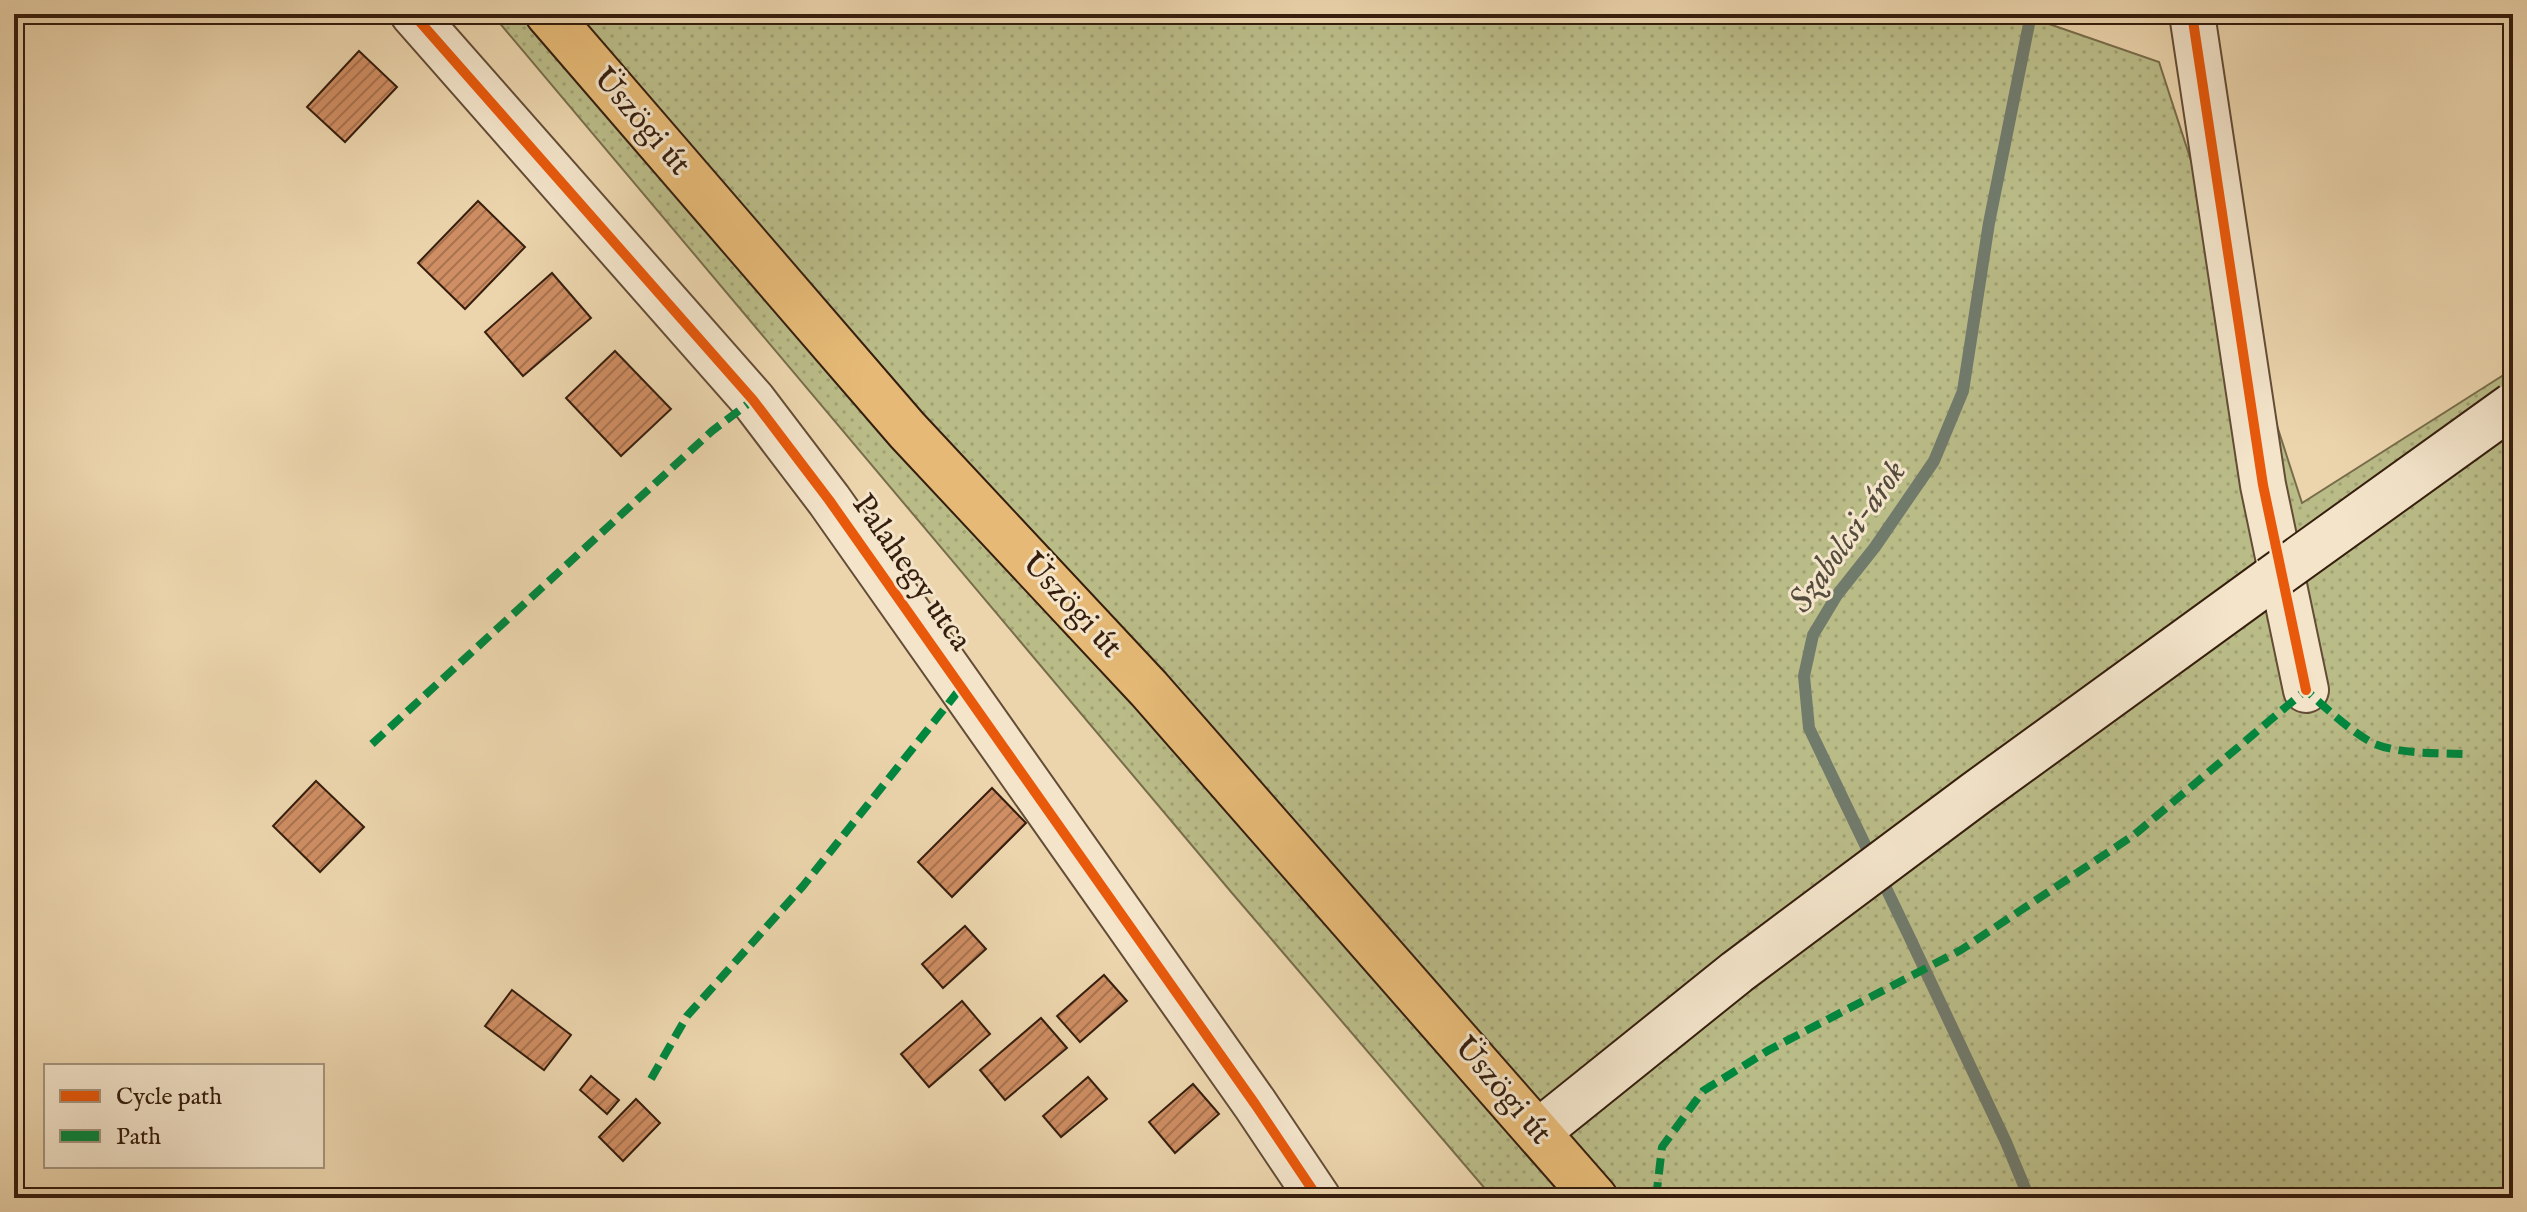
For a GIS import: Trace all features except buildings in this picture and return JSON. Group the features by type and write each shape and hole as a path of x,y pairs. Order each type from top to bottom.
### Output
{"main road":[{"name":"Üszögi út","path":"548,14 907,430 1149,689 1595,1198"}],"street":[{"name":"Palahegy utca","path":"413,14 753,400 829,500 1318,1198"},
{"path":"2192,14 2263,485 2306,690"},
{"path":"1538,1132 1737,972 1876,868 2513,405"}],"green space":[{"path":"492,14 2020,14 2159,62 2302,503 2513,369 2513,1198 1493,1198"}],"waterway":[{"name":"Szabolcsi-árok","path":"2029,1198 2006,1142 1809,728 1804,676 1813,635 1837,595 1875,547 1934,461 1963,391 1989,223 2031,14"}],"marked path":[{"path":"372,744 712,431 753,400"},
{"path":"651,1079 687,1016 803,886 960,689"},
{"path":"1656,1198 1662,1147 1703,1091 1769,1050 1961,950 2134,835 2306,690 2349,727 2375,744 2407,751 2463,754"}],"cycle path":[{"path":"413,14 753,400 829,500 1318,1198"},
{"path":"2192,14 2263,485 2306,690"}]}
